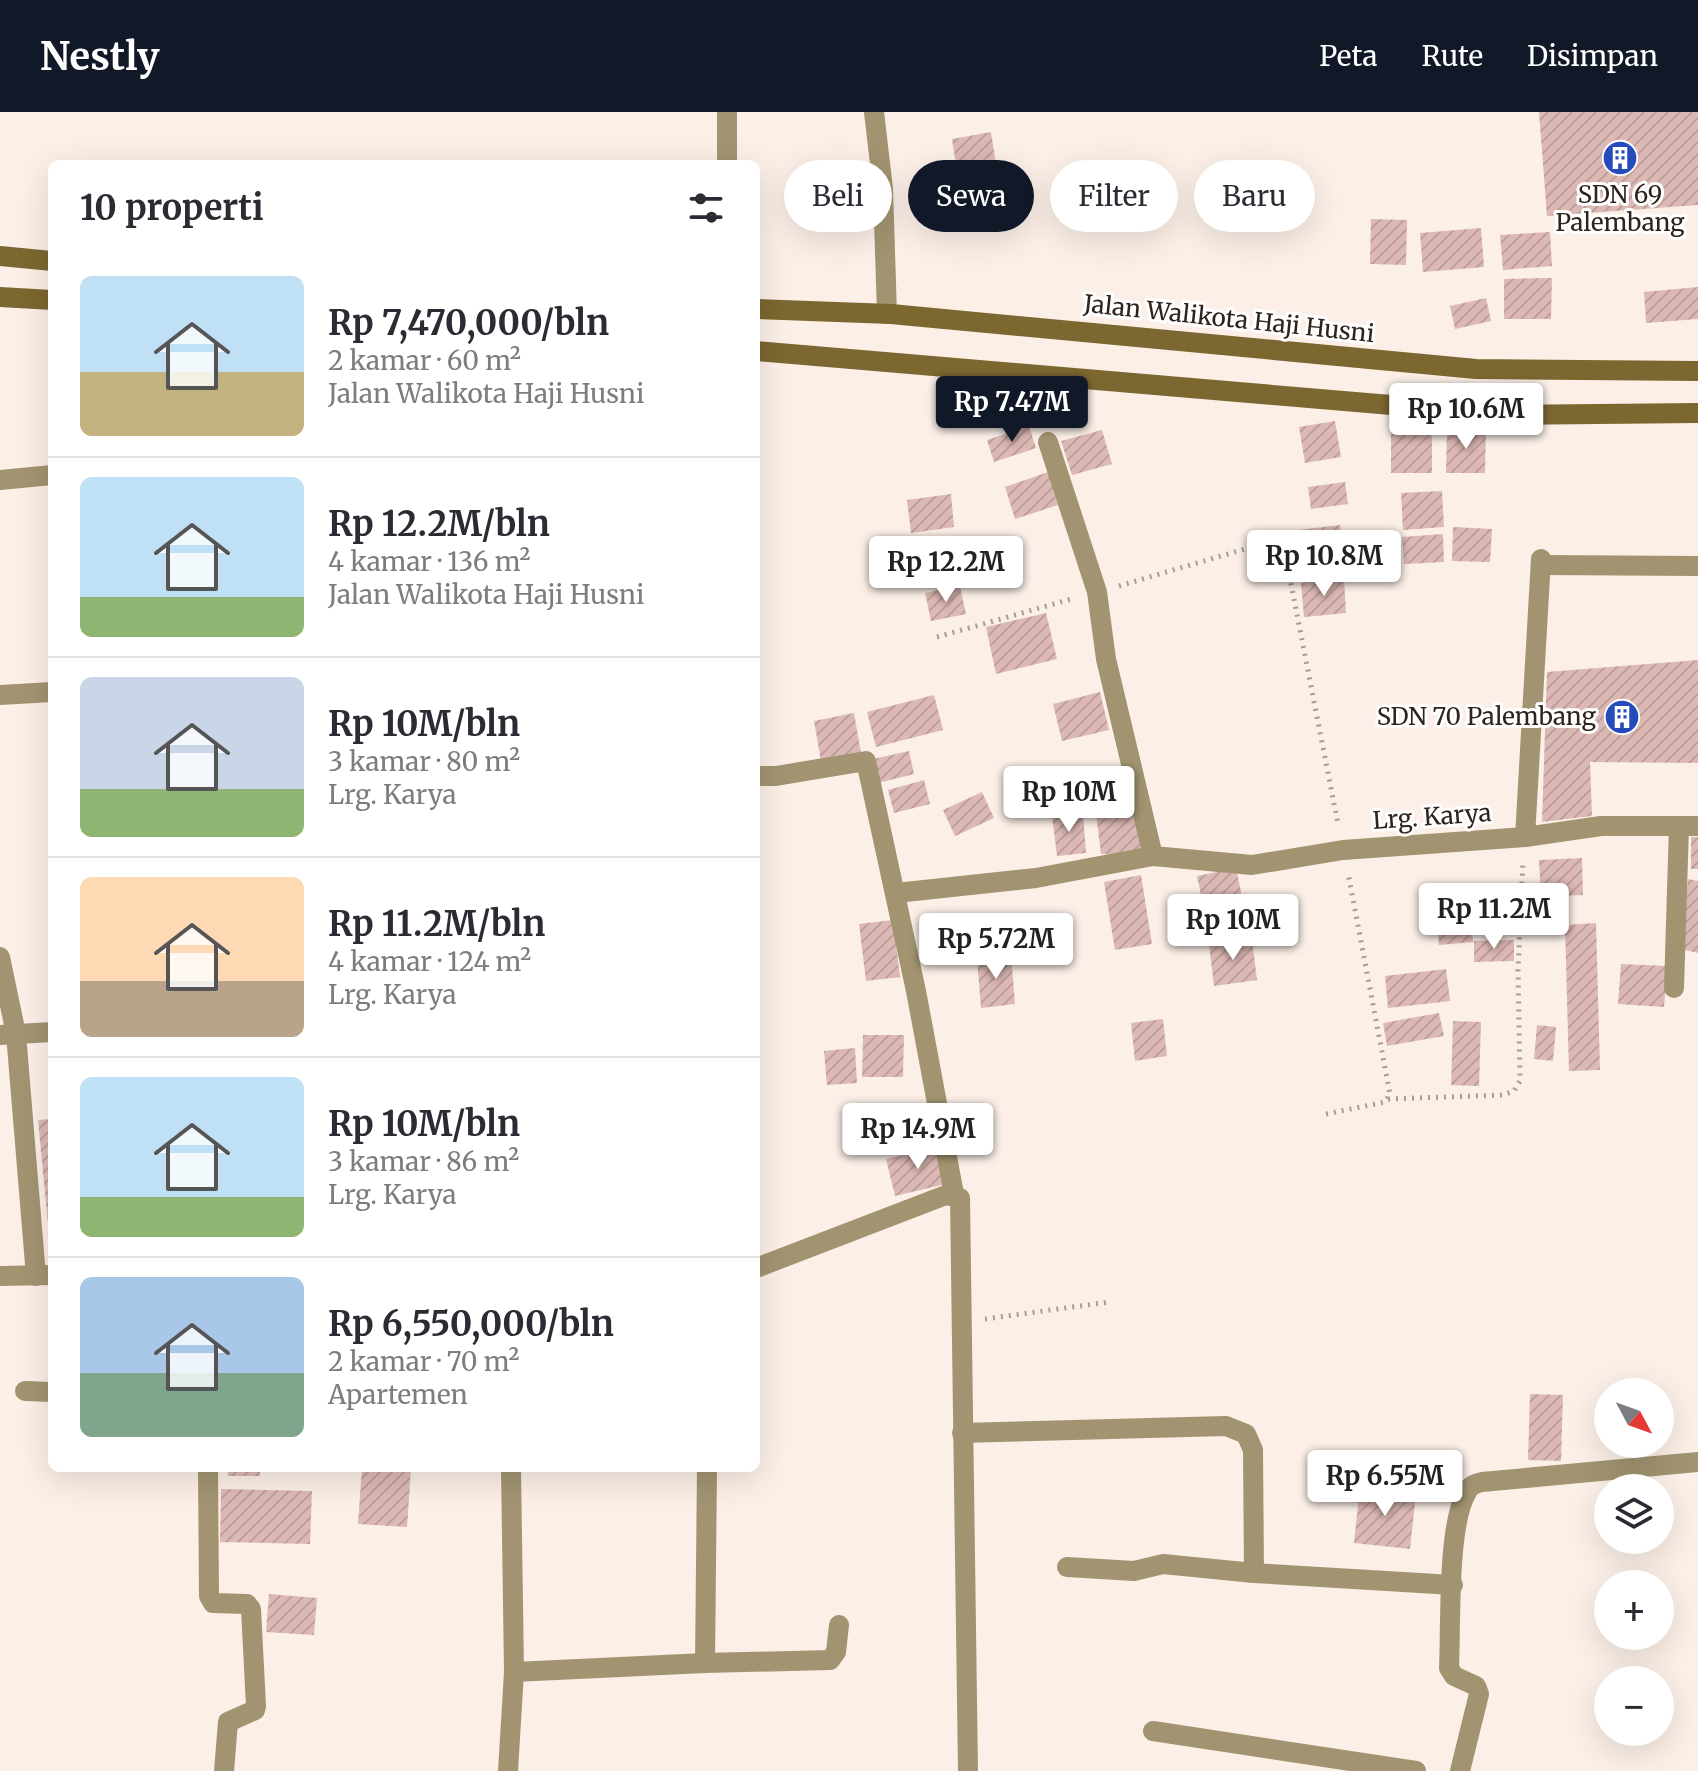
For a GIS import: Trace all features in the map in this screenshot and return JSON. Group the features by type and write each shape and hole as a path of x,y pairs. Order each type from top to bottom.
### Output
{"street":[{"path":"727,112 727,160"},
{"path":"874,112 883,189 887,314"},
{"path":"0,256 48,261"},
{"path":"0,297 48,300"},
{"name":"Jalan Walikota Haji Husni","path":"760,309 887,314 1476,369 1698,371"},
{"path":"760,351 1509,415 1698,413"},
{"path":"1048,442 1097,592 1106,659 1153,856"},
{"path":"0,480 48,475"},
{"name":"Lrg. Karya","path":"1525,837 1541,562 1698,566"},
{"path":"0,695 48,692"},
{"path":"760,776 866,761 896,893 954,1194 962,1205 960,1322 968,1771"},
{"name":"Lrg. Karya","path":"896,893 1036,878 1153,856 1252,865 1343,850 1525,837 1601,826 1689,826"},
{"path":"1674,988 1689,826"},
{"path":"0,957 8,1035 44,1276 0,1276"},
{"path":"8,1035 48,1032"},
{"path":"760,1267 954,1194"},
{"path":"25,1391 48,1392"},
{"path":"962,1433 1226,1426 1238,1430 1246,1434 1253,1450 1254,1573"},
{"path":"1460,1771 1479,1694 1476,1686 1454,1676 1449,1668 1455,1535 1462,1502 1473,1484 1698,1462"},
{"path":"208,1472 209,1596 213,1603 247,1604 252,1623 255,1710 228,1722 224,1771"},
{"path":"508,1771 514,1672 511,1472"},
{"path":"705,1663 707,1472"},
{"path":"1067,1567 1134,1571 1163,1564 1254,1573 1453,1585"},
{"path":"514,1672 830,1660 836,1652 839,1625"},
{"path":"1153,1731 1416,1771"}],"path":[{"path":"937,637 1282,538"},
{"path":"1388,1099 1503,1095 1514,1091 1520,1081 1518,970 1525,837"},
{"path":"960,1322 1109,1302"}],"building":[{"name":"SDN 69 Palembang","path":"1539,112 1698,112 1698,205 1547,216"},
{"path":"991,132 995,160 955,160 952,139"},
{"path":"1371,219 1407,220 1406,265 1370,264"},
{"path":"1481,228 1484,267 1423,272 1420,233"},
{"path":"1550,232 1552,266 1503,270 1500,235"},
{"path":"1552,278 1551,319 1504,319 1504,279"},
{"path":"1698,287 1698,319 1646,323 1644,292"},
{"path":"1486,298 1491,321 1455,329 1450,306"},
{"path":"1335,421 1341,457 1305,463 1299,427"},
{"path":"1029,426 1036,448 994,462 987,440"},
{"path":"1447,429 1486,429 1485,473 1446,473"},
{"path":"1102,430 1112,464 1072,475 1061,441"},
{"path":"1391,430 1432,430 1432,473 1391,473"},
{"path":"1048,472 1058,505 1015,519 1005,487"},
{"path":"1345,482 1348,504 1311,509 1308,487"},
{"path":"1442,491 1444,527 1403,530 1401,493"},
{"path":"951,494 954,527 911,533 907,500"},
{"path":"1340,525 1345,567 1304,571 1299,530"},
{"path":"1453,527 1492,529 1490,562 1452,561"},
{"path":"1396,530 1397,565 1353,566 1352,532"},
{"path":"1443,534 1444,562 1404,564 1402,537"},
{"path":"963,541 971,570 925,582 918,553"},
{"path":"1344,579 1346,613 1304,617 1301,583"},
{"path":"960,586 966,614 931,621 925,593"},
{"path":"1046,613 1057,659 996,674 986,627"},
{"name":"SDN 70 Palembang","path":"1698,660 1698,763 1590,762 1592,816 1542,822 1547,672"},
{"path":"1100,692 1109,730 1062,741 1053,704"},
{"path":"934,695 943,730 876,747 867,712"},
{"path":"854,713 861,753 821,761 814,721"},
{"path":"909,751 914,774 874,784 869,760"},
{"path":"1085,773 1093,798 1052,811 1043,787"},
{"path":"924,780 930,804 894,813 888,790"},
{"path":"982,792 994,818 955,836 943,810"},
{"path":"1126,793 1152,854 1101,854 1094,798"},
{"path":"1083,813 1086,853 1057,856 1052,816"},
{"path":"1691,837 1698,837 1698,869 1691,869"},
{"path":"1582,858 1583,895 1541,897 1539,860"},
{"path":"1236,868 1247,920 1208,928 1197,876"},
{"path":"1141,875 1152,944 1115,950 1104,882"},
{"path":"1688,879 1698,881 1698,953 1681,949"},
{"path":"1513,898 1514,926 1474,927 1473,900"},
{"path":"1470,907 1473,942 1439,945 1435,910"},
{"path":"893,920 900,977 866,981 859,924"},
{"path":"1596,923 1600,1070 1569,1071 1565,925"},
{"path":"1252,939 1257,980 1214,986 1209,945"},
{"path":"1514,940 1514,961 1474,962 1474,941"},
{"path":"1011,955 1015,1004 981,1008 977,958"},
{"path":"1621,964 1667,966 1664,1007 1618,1004"},
{"path":"1446,969 1450,1001 1388,1008 1385,976"},
{"path":"1439,1013 1444,1036 1387,1046 1383,1023"},
{"path":"1163,1019 1167,1056 1135,1061 1131,1023"},
{"path":"1453,1021 1481,1022 1479,1086 1451,1085"},
{"path":"1537,1025 1556,1027 1553,1061 1534,1059"},
{"path":"863,1035 904,1035 903,1077 862,1077"},
{"path":"855,1048 857,1083 827,1085 824,1051"},
{"path":"48,1119 48,1224 38,1120"},
{"path":"942,1146 950,1183 895,1196 886,1159"},
{"path":"1530,1394 1563,1395 1561,1461 1528,1460"},
{"path":"228,1472 260,1472 260,1476 228,1476"},
{"path":"362,1472 411,1472 407,1527 358,1524"},
{"path":"1360,1487 1416,1493 1410,1549 1354,1543"},
{"path":"221,1489 312,1491 310,1544 220,1542"},
{"path":"269,1594 317,1598 314,1635 266,1632"}],"place":[{"name":"SDN 69 Palembang","path":"1620,158"},
{"name":"SDN 70 Palembang","path":"1622,717"}]}
